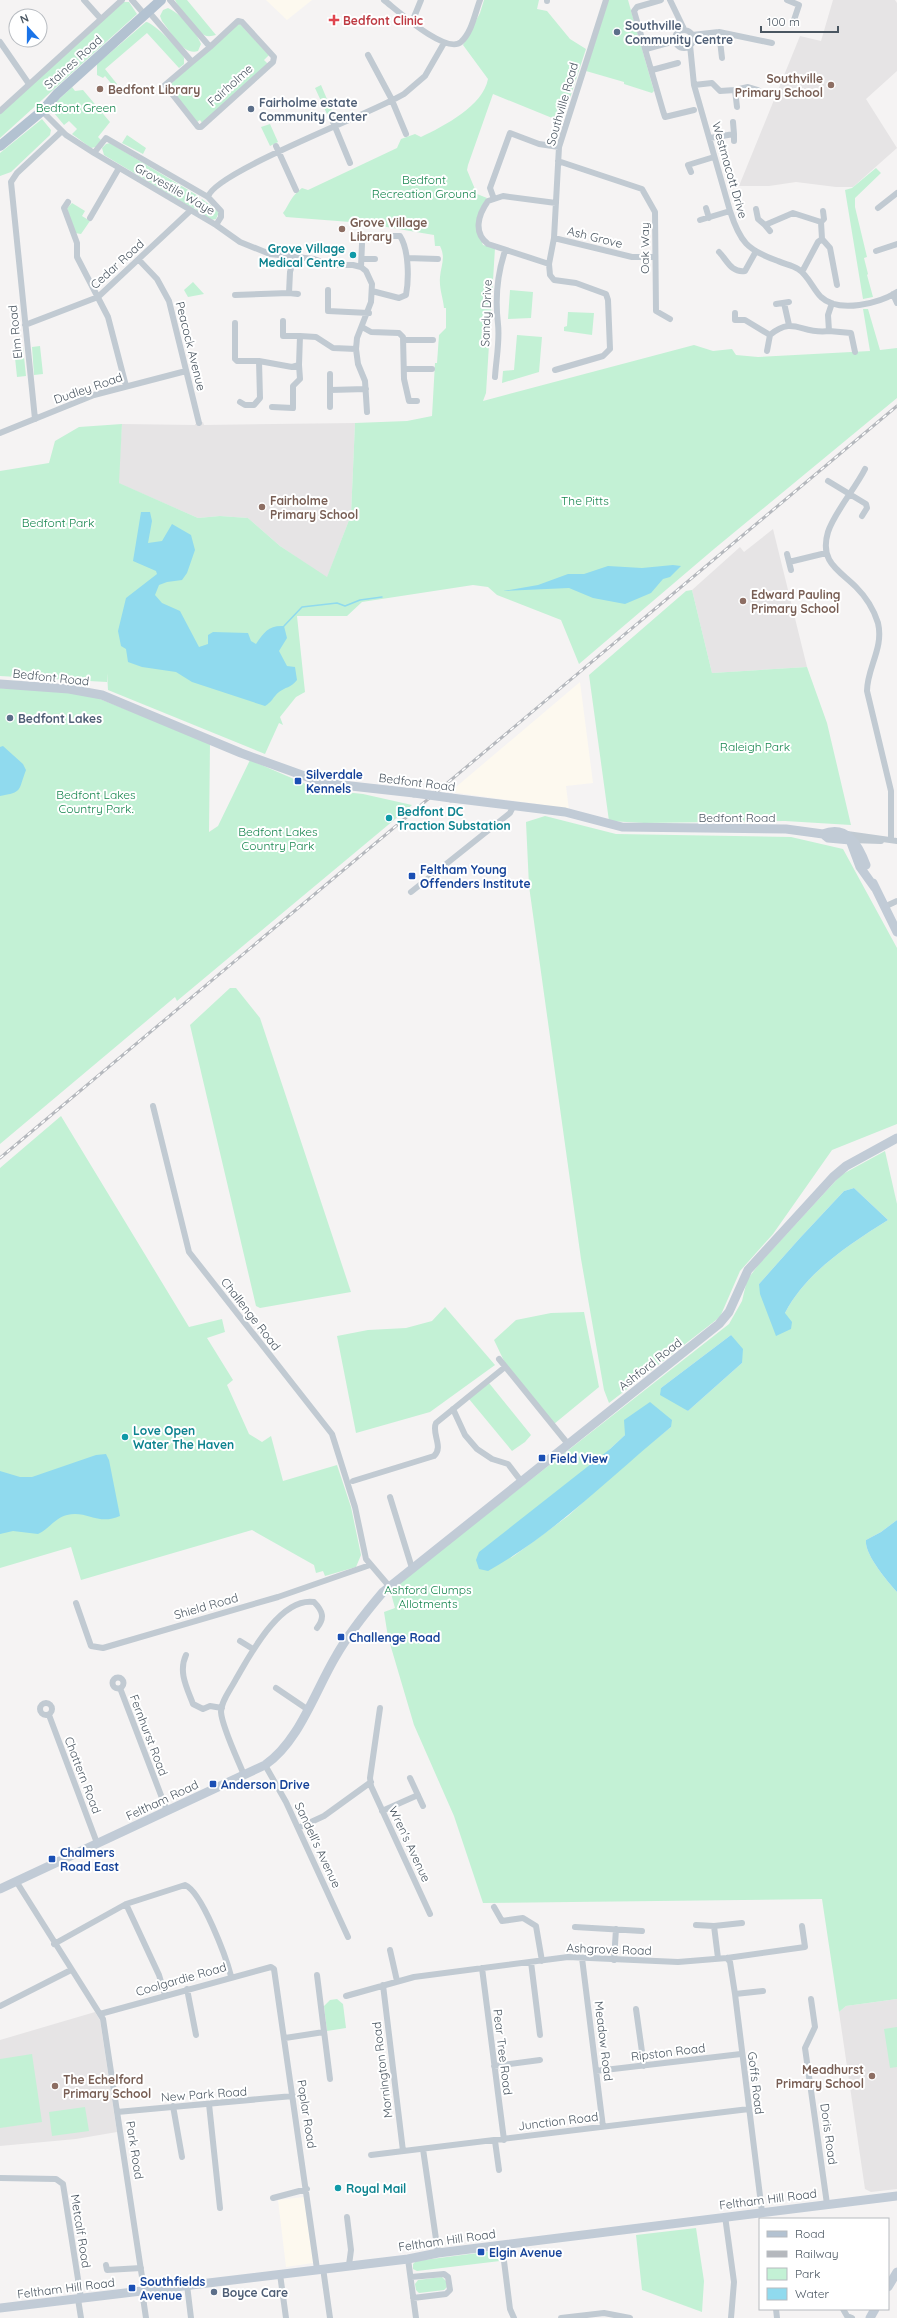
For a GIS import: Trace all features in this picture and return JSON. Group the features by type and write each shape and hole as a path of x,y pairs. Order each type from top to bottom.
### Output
{"main road":[{"name":"Staines Road","path":"0,145 42,111 57,94 161,0"}],"street":[{"path":"84,0 102,19"},
{"name":"Staines Road","path":"0,111 122,0"},
{"path":"132,0 192,62"},
{"path":"170,0 210,46"},
{"path":"384,0 412,22 444,43 452,45 461,42 469,32 480,0"},
{"path":"412,22 421,0"},
{"name":"Southville Road","path":"549,264 554,238 559,147 606,0"},
{"path":"661,0 637,7 634,11 665,117 694,110"},
{"path":"670,0 684,30 692,35 719,32 772,43"},
{"path":"787,0 800,2 793,23"},
{"name":"Fairholme","path":"238,21 242,22 274,57 273,62 201,127 198,127 165,85 210,46 238,21"},
{"path":"675,41 676,33 684,30"},
{"path":"719,32 722,58"},
{"path":"675,41 681,47 690,45 693,40 692,35"},
{"path":"646,48 675,41"},
{"path":"0,42 29,84"},
{"name":"Grovestile Waye","path":"208,198 226,178 277,149 335,127 392,101 417,85 425,76 444,43"},
{"name":"Westmacott Drive","path":"690,45 694,85 730,211 736,229 742,240 755,253 797,268 822,297 832,303"},
{"path":"368,55 392,101 406,134"},
{"path":"652,70 678,63"},
{"path":"694,85 712,83 720,91 748,87 758,90"},
{"path":"735,90 737,107"},
{"name":"Grovestile Waye","path":"42,111 62,131 94,153 190,211 216,225 221,217 221,211 208,198 106,138 94,153"},
{"path":"331,117 350,163"},
{"path":"733,122 734,141"},
{"name":"Elm Road","path":"35,419 11,182 17,173 62,131"},
{"path":"494,199 490,188 510,133 539,144 559,147"},
{"path":"710,138 734,134"},
{"path":"277,149 296,190"},
{"path":"691,172 688,165 714,157"},
{"name":"Oak Way","path":"558,161 642,189 655,212 654,257 656,311 670,319"},
{"path":"90,218 119,168"},
{"path":"878,208 897,193"},
{"path":"555,370 608,353 610,349 608,300 606,294 600,290 576,283 554,280 550,275 549,264 505,251 488,244 482,240 478,230 482,209 488,200 503,196 556,203"},
{"path":"68,202 64,208 77,243 77,257 98,297 114,336 126,386"},
{"path":"706,208 709,218"},
{"path":"756,210 758,219 770,231"},
{"name":"Cedar Road","path":"25,325 98,297 190,211"},
{"path":"700,220 730,211"},
{"path":"824,211 824,219 821,222 822,239 830,248 837,285"},
{"path":"765,225 793,213 821,222"},
{"path":"216,225 240,242 264,252 294,258 314,259 330,265 362,267"},
{"path":"372,291 399,298 406,295 407,258 400,236 391,236"},
{"name":"Ash Grove","path":"554,238 632,257 654,257"},
{"path":"802,272 818,242 822,239"},
{"path":"362,244 362,267 370,276 372,291 369,313 362,327 356,349 358,364 366,389 367,412"},
{"path":"876,251 897,244"},
{"name":"Sandy Drive","path":"495,377 498,324 496,311 498,278 505,251"},
{"path":"719,252 732,269 738,272 745,271 755,253"},
{"path":"290,293 290,272 294,258"},
{"path":"407,258 438,258"},
{"path":"362,259 376,259"},
{"name":"Peacock Avenue","path":"139,260 157,279 166,292 199,423"},
{"path":"328,290 328,312 369,313"},
{"path":"829,331 828,315 832,303 856,306 885,299 895,293 897,303"},
{"path":"235,295 298,294"},
{"path":"776,304 786,303 789,324"},
{"path":"735,319 745,320 770,335"},
{"path":"283,321 283,336 316,338 333,348 356,349"},
{"path":"235,323 235,359 237,361 259,361 292,367 299,365"},
{"path":"767,351 770,335 777,329 789,324 816,333 851,330 855,352"},
{"path":"362,327 381,334 399,333 404,340 405,387 409,401 417,401"},
{"path":"272,407 293,408 293,386 300,379 300,336"},
{"path":"404,340 433,340"},
{"path":"240,402 245,405 254,405 260,398 259,361"},
{"path":"404,369 432,369"},
{"name":"Dudley Road","path":"0,433 94,395 186,371"},
{"path":"330,374 330,407"},
{"path":"330,390 366,389"},
{"path":"865,469 828,531 826,553 834,568 864,596 878,625 879,644 867,683 867,691 891,791 892,840"},
{"path":"828,481 866,504 867,508 862,516"},
{"path":"789,562 826,553"},
{"path":"787,554 791,570"},
{"name":"Bedfont Road","path":"0,684 69,689 102,695 241,753 324,783 564,812 622,827 786,829 823,834 828,838 892,840"},
{"path":"411,892 510,813 514,805"},
{"path":"852,838 860,867 874,888 897,932"},
{"path":"884,906 897,901"},
{"name":"Challenge Road","path":"153,1106 189,1252 332,1434 355,1507 363,1550 370,1565 389,1586"},
{"name":"Ashford Road","path":"389,1586 725,1318 748,1270 839,1171 897,1138"},
{"path":"499,1359 568,1444"},
{"path":"437,1453 438,1446 434,1426 505,1367"},
{"path":"453,1409 465,1435 477,1449 492,1459 508,1464 521,1480"},
{"path":"437,1453 442,1458"},
{"path":"353,1481 437,1453"},
{"path":"390,1497 412,1568"},
{"name":"Shield Road","path":"76,1603 91,1646 103,1648 278,1597 370,1565"},
{"name":"Feltham Road","path":"0,1889 265,1765 284,1750 343,1645 360,1619 389,1586"},
{"path":"244,1775 222,1718 222,1708 253,1649 280,1616 308,1601 314,1602 323,1615 317,1628"},
{"path":"240,1641 253,1649"},
{"path":"183,1659 183,1676 193,1704 203,1709 210,1706 222,1708"},
{"name":"Fernhurst Road","path":"120,1688 167,1811"},
{"path":"276,1688 308,1709"},
{"name":"Wren's Avenue","path":"380,1708 371,1782 382,1811 430,1914"},
{"name":"Chattern Road","path":"49,1715 97,1843"},
{"name":"Sandell's Avenue","path":"265,1765 298,1828 348,1937"},
{"path":"410,1778 423,1806"},
{"path":"298,1828 324,1816 371,1782"},
{"path":"382,1811 418,1795"},
{"path":"16,1881 54,1944 100,2014"},
{"path":"54,1944 126,1904 179,1885 191,1887 197,1893 226,1958 232,1976"},
{"path":"126,1904 159,1975 165,1995"},
{"path":"494,1907 502,1921 523,1918 536,1926 542,1961"},
{"path":"696,1925 714,1926 742,1923"},
{"path":"714,1926 718,1958"},
{"name":"Ashgrove Road","path":"346,1996 414,1977 531,1962 582,1958 678,1962 727,1958 805,1947 802,1926"},
{"path":"575,1927 642,1931"},
{"path":"614,1960 616,1929"},
{"path":"390,1950 397,1981"},
{"name":"Meadow Road","path":"582,1958 603,2127"},
{"name":"Goffs Road","path":"727,1958 730,1962 735,1994 741,2054 762,2212"},
{"path":"531,1962 540,2035"},
{"name":"Coolgardie Road","path":"100,2014 232,1976 269,1968"},
{"name":"Poplar Road","path":"269,1968 273,1968 275,1971 307,2189 330,2318"},
{"name":"Pear Tree Road","path":"482,1968 504,2140"},
{"path":"0,2006 71,1970"},
{"path":"316,1975 330,2078"},
{"name":"Mornington Road","path":"383,1985 403,2151"},
{"path":"187,1989 196,2035"},
{"path":"735,1994 763,1991"},
{"name":"Doris Road","path":"811,1999 815,2027 805,2048 827,2204"},
{"path":"636,2009 644,2066"},
{"name":"Park Road","path":"100,2014 103,2018 141,2268 143,2291"},
{"path":"284,2038 324,2032"},
{"name":"Ripston Road","path":"596,2071 741,2054"},
{"path":"494,2066 540,2060"},
{"path":"321,2069 329,2068"},
{"name":"New Park Road","path":"117,2112 293,2096"},
{"path":"209,2104 220,2208"},
{"path":"173,2106 182,2157"},
{"name":"Junction Road","path":"371,2155 504,2140 748,2109"},
{"path":"495,2141 499,2170"},
{"path":"423,2149 438,2253"},
{"name":"Metcalf Road","path":"0,2178 56,2179 63,2184 81,2318"},
{"path":"273,2198 307,2189"},
{"name":"Feltham Hill Road","path":"0,2308 320,2268 408,2259 438,2253 725,2216 897,2196"},
{"path":"725,2216 734,2282 731,2318"},
{"path":"347,2217 351,2250 349,2265"},
{"path":"502,2245 510,2309 514,2318"},
{"path":"408,2259 416,2318"},
{"path":"106,2265 107,2270 141,2268"},
{"path":"889,2283 897,2272"},
{"path":"280,2274 286,2318"},
{"path":"411,2277 444,2274 450,2283 450,2290 446,2294 413,2298"},
{"path":"187,2285 191,2318"},
{"path":"143,2291 146,2318"},
{"path":"844,2310 847,2316 852,2318"},
{"path":"561,2318 604,2313 630,2318"}],"shaded area":[{"path":"266,0 312,0 287,20"},
{"name":"Southville Primary School","path":"833,0 895,0 897,3 897,71 866,99 897,148 853,187 836,187 796,182 769,186 739,186 800,36 821,41"},
{"name":"Fairholme Primary School","path":"203,422 204,425 355,423 351,515 327,578 280,546 248,518 220,516 198,518 118,483 122,424 195,425"},
{"name":"Edward Pauling Primary School","path":"773,529 807,667 712,673 692,590 740,547 744,552"},
{"path":"580,682 593,783 566,786 569,810 538,804 450,792"},
{"name":"Meadhurst Primary School","path":"897,1999 897,2189 871,2192 865,2189 839,2012 846,2006"},
{"name":"The Echelford Primary School","path":"95,2012 100,2020 117,2132 76,2139 0,2146 0,2040"},
{"path":"304,2197 313,2263 286,2267 278,2200"}],"green space":[{"path":"175,0 187,0 216,35 207,36 201,33 188,19"},
{"path":"484,0 539,0 537,9 547,11 570,39 586,49 562,122 493,94 468,165 467,170 477,194 487,198 478,215 480,238 483,245 495,248 486,393 483,401 694,345 713,351 732,349 736,355 758,357 870,351 863,309 868,309 880,350 897,348 897,398 714,549 579,664 561,620 497,595 488,587 473,585 362,602 347,616 297,616 305,692 296,697 280,717 283,725 279,723 265,754 108,690 107,673 107,682 0,676 0,471 49,463 55,441 79,427 122,424 119,483 198,518 220,516 248,518 280,546 327,577 351,515 355,423 407,421 432,416 435,363 437,363 439,335 446,328 446,308 444,308 440,281 443,254 440,246 435,246 434,235 363,223 286,217 283,213 293,197 302,188 308,190 397,148 401,139 415,134 421,137 451,121 479,98 485,89 488,79 463,45 480,13"},
{"path":"608,0 628,0 654,91 652,93 624,84 624,82 586,71"},
{"path":"123,2 129,2 137,14 0,138 0,113"},
{"path":"168,8 188,23 196,34 201,44 198,51 193,52 187,50 182,47 173,37 160,16 163,10"},
{"path":"146,22 155,27 173,44 182,54 184,64 179,68 147,33 105,69 117,84 114,87 105,76 103,78 97,75 97,64"},
{"path":"239,23 269,55 264,60 268,64 202,123 200,120 197,122 167,87"},
{"path":"321,85 332,111 327,114 315,88"},
{"name":"Bedfont Green","path":"72,87 75,91 83,90 110,122 98,137 101,140 96,147 91,148 72,134 77,129 69,121 64,125 54,113 55,103"},
{"path":"42,119 51,130 50,135 11,172 0,176 0,153"},
{"path":"270,124 278,142 270,146 261,127"},
{"path":"127,135 146,148 143,154 122,143"},
{"path":"110,143 200,197 194,209 104,155 102,148 106,144"},
{"path":"876,168 881,173 855,198 855,207 867,257 864,258 867,275 873,297 863,299 845,190 852,188"},
{"path":"202,199 219,212 216,219 211,220 195,209"},
{"path":"72,203 85,211 82,216 90,221 81,234 75,233 67,208"},
{"path":"193,282 204,294 188,297 184,290"},
{"path":"510,290 533,292 531,318 508,319"},
{"path":"568,312 594,313 592,335 564,331 564,327 567,326"},
{"path":"517,335 542,337 539,372 502,383 503,371 514,370"},
{"path":"40,346 43,374 34,375 32,347"},
{"path":"23,347 26,376 17,377 14,348"},
{"name":"Raleigh Park","path":"692,590 712,673 807,667 827,723 851,825 785,821 644,823 609,821 589,675 686,591"},
{"name":"Bedfont Lakes Country Park.","path":"0,688 85,693 210,743 209,832 218,826 250,760 317,789 363,794 412,805 177,1001 175,997 0,1144"},
{"path":"545,816 616,834 791,837 843,849 897,948 897,1124 832,1150 773,1234 740,1271 720,1317 609,1403 604,1390 581,1259 529,886 526,822"},
{"path":"230,988 236,988 260,1018 351,1292 260,1308 256,1306 190,1025"},
{"path":"61,1116 189,1327 222,1319 225,1332 207,1338 233,1380 227,1385 249,1434 262,1442 271,1436 283,1481 337,1465 351,1507 361,1555 356,1567 325,1576 323,1571 316,1573 314,1565 252,1530 81,1580 71,1547 0,1568 0,1168"},
{"name":"Ashford Clumps Allotments","path":"885,1151 897,1204 897,1520 881,1532 866,1540 866,1546 883,1575 897,1592 897,1999 846,2006 839,2012 822,1899 483,1903 454,1816 414,1725 388,1637 384,1612 395,1608 390,1590 729,1324 742,1301 747,1280 759,1264 841,1175","holes":["854,1188 888,1220 830,1260 805,1285 794,1298 785,1313 759,1284 844,1191","731,1335 742,1363 688,1411 661,1388","671,1427 625,1464 568,1516 511,1558 610,1449 625,1435"]},
{"path":"445,1307 495,1365 430,1412 356,1433 337,1336 368,1330 406,1328 432,1321"},
{"path":"584,1312 599,1387 554,1424 505,1363 494,1340 516,1320 551,1313"},
{"path":"489,1383 531,1435 525,1442 512,1451 469,1399"},
{"path":"337,1999 343,2004 346,2028 327,2031 324,2006 330,2000"},
{"path":"897,2027 897,2067 890,2068 884,2029"},
{"path":"32,2054 42,2122 0,2128 0,2059"},
{"path":"85,2107 89,2131 52,2136 49,2112"},
{"path":"696,2228 704,2281 702,2312 642,2290 636,2235"},
{"path":"493,2251 499,2254 500,2261 417,2271 413,2269 413,2264 416,2261"},
{"path":"442,2277 446,2281 447,2287 444,2290 419,2293 416,2290 415,2284 418,2280"}],"water":[{"path":"141,512 150,512 152,521 148,543 162,541 172,524 191,535 195,550 187,573 182,580 167,582 159,585 155,595 162,603 180,611 199,647 208,644 208,635 213,632 248,633 251,641 256,644 267,630 274,627 284,626 287,638 279,651 287,666 295,667 297,680 292,685 281,690 265,706 192,682 176,672 142,667 128,662 126,649 121,646 118,631 126,598 157,574 156,571 133,561"},
{"path":"673,565 681,566 670,577 663,579 651,593 625,604 593,598 569,588 503,591 538,585 568,574 584,574 608,566 642,568"},
{"path":"3,746 23,764 26,770 19,789 16,792 0,796 0,747"},
{"path":"854,1188 888,1220 844,1249 817,1272 794,1298 785,1313 792,1322 791,1329 776,1336 760,1294 759,1284 844,1191"},
{"path":"731,1335 743,1349 742,1363 688,1411 660,1395 661,1388"},
{"path":"650,1402 672,1420 671,1427 560,1522 513,1556 488,1571 479,1569 476,1560 479,1552 610,1449 625,1435 624,1420"},
{"path":"106,1454 109,1460 120,1516 112,1519 99,1519 81,1514 67,1515 63,1516 38,1534 13,1531 0,1534 0,1471 20,1477 32,1477 96,1455"},
{"path":"897,1520 897,1592 873,1560 866,1546 866,1540 881,1532"}],"waterway":[{"path":"284,626 302,607 337,603 345,606 360,600 382,597"}],"railway":[{"path":"0,1158 897,406"}],"place":[{"name":"Bedfont Clinic","path":"334,20"},
{"name":"Southville Community Centre","path":"617,32"},
{"name":"Southville Primary School","path":"831,85"},
{"name":"Bedfont Library","path":"100,89"},
{"name":"Fairholme estate Community Center","path":"251,109"},
{"name":"Grove Village Library","path":"342,229"},
{"name":"Grove Village Medical Centre","path":"353,255"},
{"name":"Fairholme Primary School","path":"262,507"},
{"name":"Edward Pauling Primary School","path":"743,601"},
{"name":"Bedfont Lakes","path":"10,718"},
{"name":"Silverdale Kennels","path":"298,781"},
{"name":"Bedfont DC Traction Substation","path":"389,818"},
{"name":"Feltham Young Offenders Institute","path":"412,876"},
{"name":"Love Open Water The Haven","path":"125,1437"},
{"name":"Field View","path":"542,1458"},
{"name":"Challenge Road","path":"341,1637"},
{"name":"Anderson Drive","path":"213,1784"},
{"name":"Chalmers Road East","path":"52,1859"},
{"name":"Meadhurst Primary School","path":"872,2076"},
{"name":"The Echelford Primary School","path":"55,2086"},
{"name":"Royal Mail","path":"338,2188"},
{"name":"Elgin Avenue","path":"481,2252"},
{"name":"Southfields Avenue","path":"132,2288"},
{"name":"Boyce Care","path":"214,2292"}],"park label":[{"name":"Bedfont Recreation Ground","path":"424,186"},
{"name":"The Pitts","path":"585,500"},
{"name":"Bedfont Park","path":"58,522"},
{"name":"Bedfont Lakes Country Park","path":"278,838"}]}
